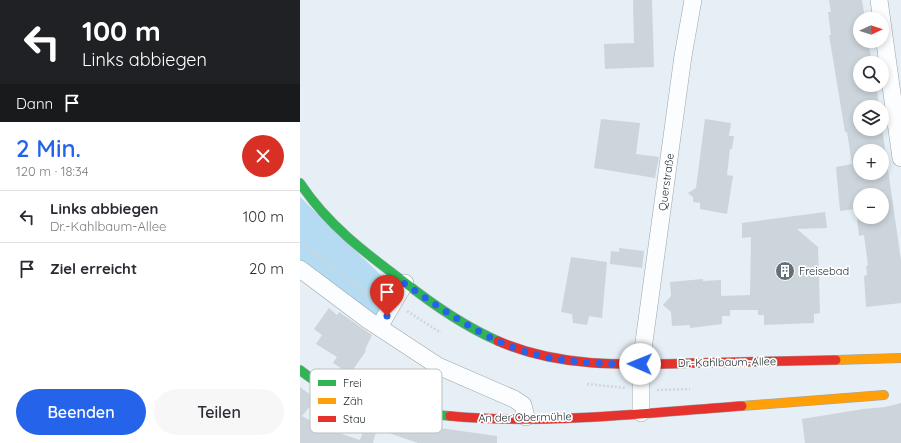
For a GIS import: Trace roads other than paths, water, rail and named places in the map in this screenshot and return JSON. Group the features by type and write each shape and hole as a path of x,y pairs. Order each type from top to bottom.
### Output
{"main road":[{"name":"Dr.-Kahlbaum-Allee","path":"300,182 313,203 333,224 404,283 476,330 516,348 562,359 610,364 901,358"},
{"name":"An der Obermühle","path":"300,370 310,377"},
{"name":"An der Obermühle","path":"442,414 474,418 604,416 884,394"}],"street":[{"name":"Querstraße","path":"640,364 684,56 694,0"},
{"path":"879,0 901,158"},
{"path":"300,269 379,328 438,366 514,399 523,405 526,417"},
{"path":"379,328 393,306 404,283"},
{"path":"640,364 641,413"}],"place":[{"name":"Freisebad","path":"785,271"}]}
